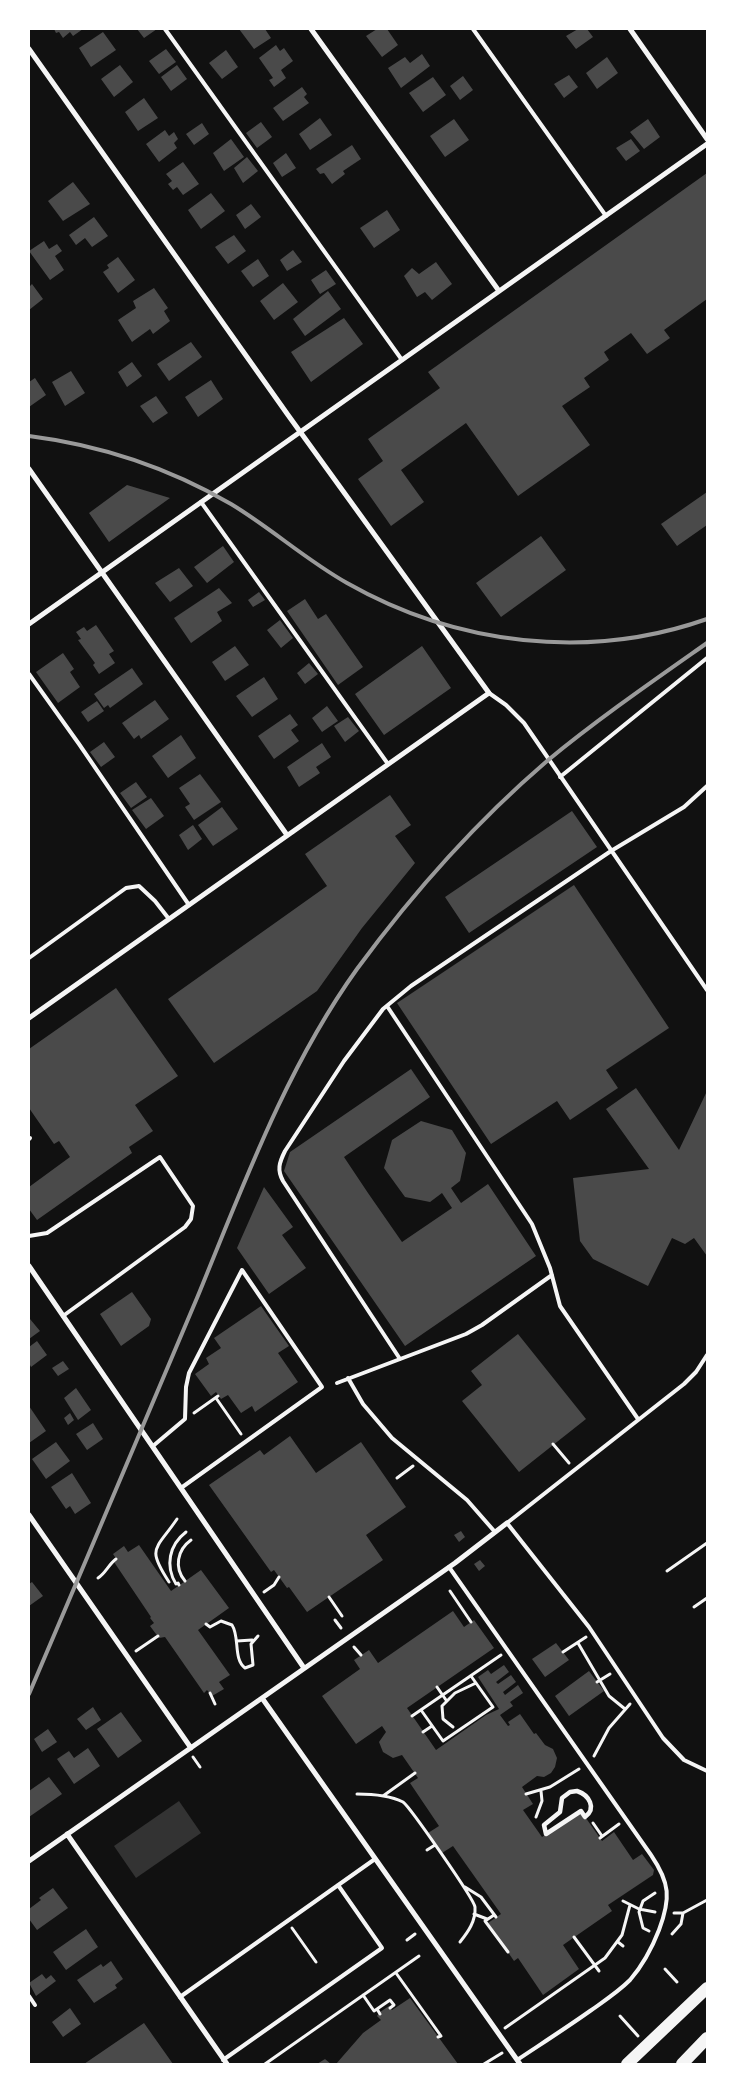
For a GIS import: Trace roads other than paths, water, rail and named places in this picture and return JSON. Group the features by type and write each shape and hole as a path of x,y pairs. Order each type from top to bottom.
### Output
{"main road":[{"path":"627,2064 707,1988"},
{"path":"682,2064 707,2038"}],"street":[{"path":"311,29 499,292"},
{"path":"630,29 707,139"},
{"path":"29,49 300,432 489,693 29,1018"},
{"path":"29,624 707,144"},
{"path":"29,469 287,835"},
{"path":"29,1266 304,1668"},
{"path":"29,1515 191,1748"},
{"path":"29,1861 449,1567 507,1523"},
{"path":"262,1698 518,2062"},
{"path":"570,1792 580,1792 589,1800 590,1811 585,1817 581,1811 546,1834 544,1832 544,1824 560,1812 560,1800 570,1792"},
{"path":"67,1834 225,2062"}],"lane":[{"path":"165,29 402,360"},
{"path":"473,29 606,216"},
{"path":"201,502 388,764"},
{"path":"560,777 707,658"},
{"path":"29,674 189,905"},
{"path":"489,693 506,705 524,724 707,990"},
{"path":"400,1358 278,1171 279,1163 285,1151 344,1061 387,1006 411,986 612,852 684,807 707,786"},
{"path":"29,958 126,888 139,886 155,901 169,919"},
{"path":"387,1006 532,1224 552,1275 558,1302 564,1314 638,1420"},
{"path":"29,1236 47,1233 160,1157 193,1206 191,1219 185,1227 63,1316"},
{"path":"153,1446 185,1419 186,1387 189,1373 242,1270 322,1386 181,1488"},
{"path":"337,1383 474,1329 552,1275"},
{"path":"707,1355 691,1377 507,1523 592,1632 663,1738 678,1755 691,1764 707,1771"},
{"path":"348,1378 363,1404 392,1438 467,1500 495,1532"},
{"path":"449,1567 662,1872 667,1888 664,1914 648,1953 628,1982 598,2006 518,2062"},
{"path":"180,1997 375,1859"},
{"path":"225,2062 382,1948 338,1885"},
{"path":"29,1996 35,2005"}],"railway":[{"path":"29,436 82,445 108,452 183,479 246,513 347,583 389,604 432,621 477,633 523,640 570,642 616,640 662,632 707,619"},
{"path":"29,1694 249,1171 287,1087 332,1007 357,969 400,913 446,860 495,809 566,745 707,643"}]}
